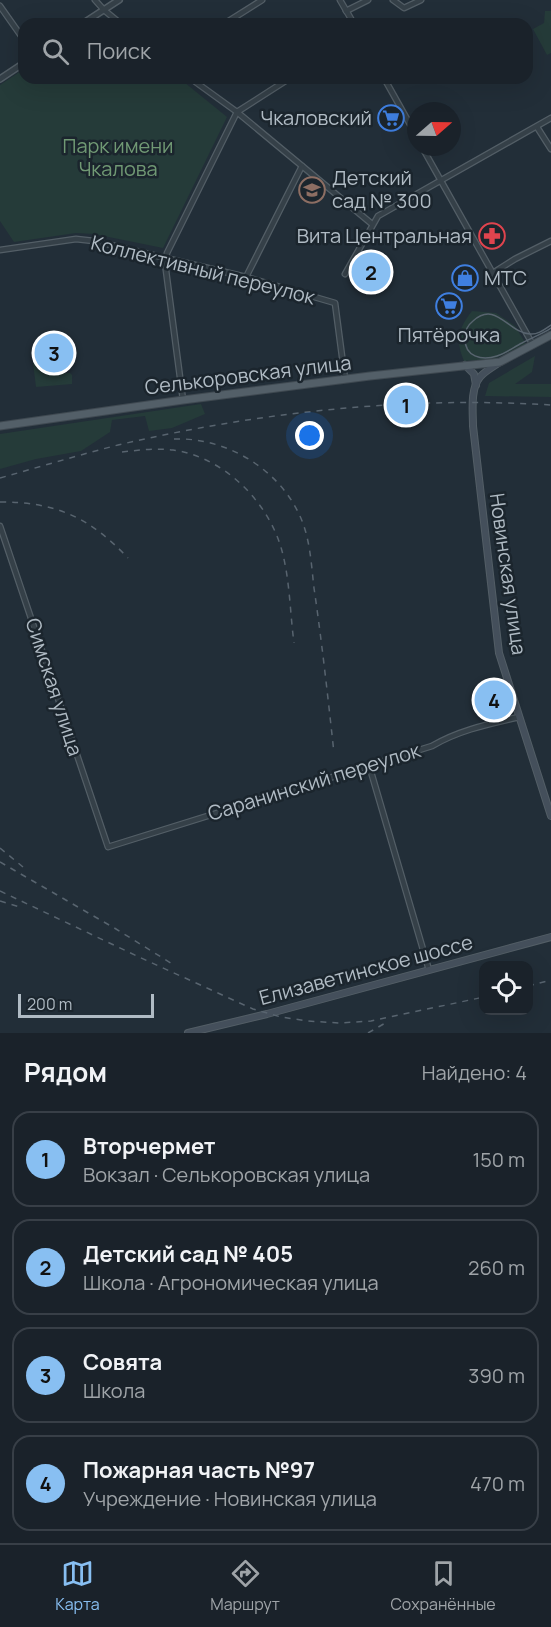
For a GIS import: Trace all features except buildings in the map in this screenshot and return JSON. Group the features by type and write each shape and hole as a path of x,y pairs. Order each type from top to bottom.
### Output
{"main road":[{"path":"476,385 479,378 500,362 551,335"},
{"name":"Селькоровская улица","path":"0,426 345,379 500,362"},
{"path":"465,365 474,374 476,385"},
{"name":"Новинская улица","path":"476,385 473,426 500,653 551,816"},
{"name":"Елизаветинское шоссе","path":"188,1033 267,1014 551,937"}],"street":[{"path":"95,0 114,18"},
{"path":"91,18 119,0"},
{"path":"234,18 262,0"},
{"path":"340,0 350,18"},
{"path":"346,11 368,0"},
{"path":"393,0 404,8 422,0"},
{"path":"0,6 18,32"},
{"path":"0,79 18,67"},
{"path":"198,84 237,112 372,224"},
{"path":"183,400 166,258 237,112 281,84"},
{"path":"387,84 407,119"},
{"path":"345,274 378,216 551,118"},
{"path":"537,127 551,149"},
{"path":"427,156 533,345"},
{"path":"246,277 302,166"},
{"name":"Коллективный переулок","path":"0,250 76,239 246,277 335,303 345,379"},
{"path":"493,273 551,241"},
{"name":"Симская улица","path":"0,526 108,847"},
{"name":"Саранинский переулок","path":"108,847 432,746 458,733 519,717"},
{"path":"369,765 429,970"}],"green space":[{"path":"545,11 551,11 551,53 547,55 533,29 544,23"},
{"name":"Парк имени Чкалова","path":"18,73 18,84 186,84 227,117 163,248 94,234 76,233 14,242 0,221 0,85"},
{"path":"472,311 496,313 515,326 526,344 494,359 464,361 459,347 459,335"},
{"path":"535,356 532,372 515,384 551,384 551,397 485,396 489,383"},
{"path":"46,360 64,373 70,373 72,384 36,387 33,363"},
{"path":"201,404 205,414 172,428 149,431 145,416 112,420 110,432 81,451 36,459 0,469 0,434"}],"tram line":[{"path":"551,325 539,333 530,334 515,329 495,316 481,315 467,328 465,344 475,356 486,358 497,356 551,328"}],"railway":[{"path":"0,478 118,445 171,433 279,415 333,409 442,403 551,405"},
{"path":"174,439 211,443 246,458 276,481 298,512 309,549 334,753"},
{"path":"122,452 160,449 192,454 226,472 255,499 276,533 285,562 294,643"},
{"path":"0,502 38,505 70,515 99,532 128,558"},
{"path":"0,848 23,867"},
{"path":"0,862 174,965"},
{"path":"0,891 253,1009 281,1017 339,1023 371,1021 479,998"},
{"path":"0,901 20,907"},
{"path":"533,985 551,980"},
{"path":"368,1033 387,1022"}],"place":[{"name":"Чкаловский","path":"391,118"},
{"name":"Детский сад № 300","path":"312,190"},
{"name":"Вита Центральная","path":"492,236"},
{"name":"Детский сад № 405","path":"371,272"},
{"name":"МТС","path":"465,278"},
{"name":"Пятёрочка","path":"449,306"},
{"name":"Совята","path":"54,353"},
{"name":"Вторчермет","path":"406,405"},
{"name":"Пожарная часть №97","path":"494,700"}]}
